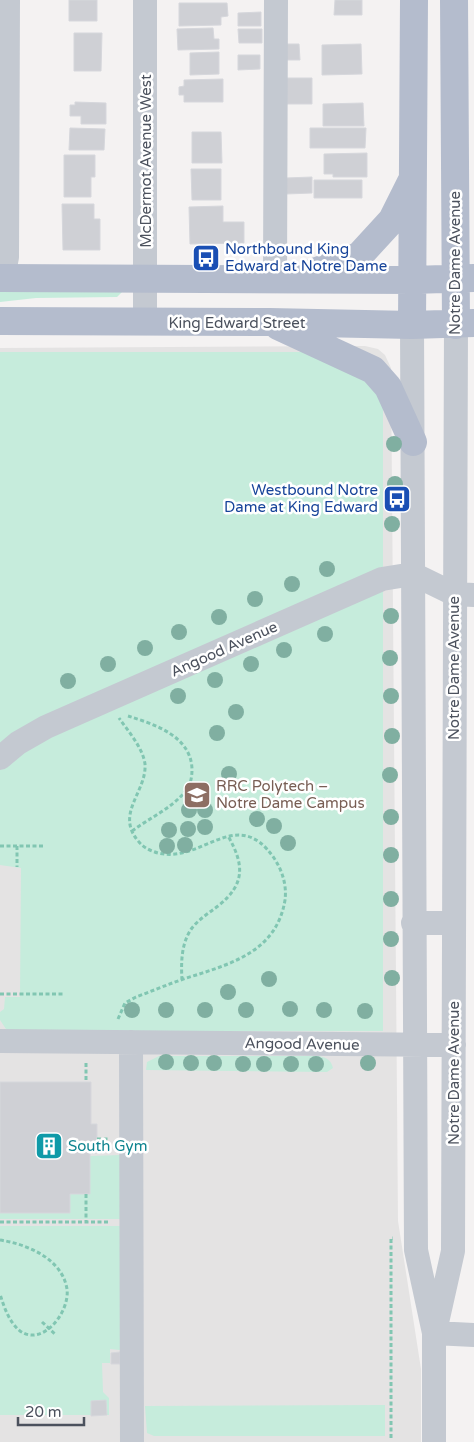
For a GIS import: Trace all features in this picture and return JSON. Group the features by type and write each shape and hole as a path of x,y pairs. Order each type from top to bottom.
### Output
{"main road":[{"name":"Notre Dame Avenue","path":"412,325 415,174 414,0"},
{"name":"Notre Dame Avenue","path":"454,0 454,161 465,279 465,324"},
{"path":"454,161 470,216 474,223"},
{"path":"282,279 334,266 359,256 392,220 415,174"},
{"path":"2,278 465,279"},
{"name":"King Edward Street","path":"0,322 465,324"},
{"path":"270,322 373,370 388,387 413,442"}],"street":[{"path":"2,278 7,257 8,0"},
{"name":"McDermot Avenue West","path":"145,0 145,322"},
{"path":"276,0 282,279"},
{"name":"Notre Dame Avenue","path":"434,1333 453,1251 454,923 464,595 465,324"},
{"name":"Notre Dame Avenue","path":"412,325 413,923 416,1250 434,1333 434,1442"},
{"path":"413,574 464,595"},
{"name":"Angood Avenue","path":"0,758 18,743 73,715 382,579 413,574"},
{"path":"413,923 454,923"},
{"name":"Angood Avenue","path":"0,1041 454,1045"},
{"path":"122,1042 132,1442"},
{"path":"434,1333 474,1335"}],"path":[{"path":"122,1042 119,1015 126,1003 136,997 182,980 224,968 248,955 263,944 275,930 281,918 286,894 280,869 272,856 252,837 241,834 215,839 187,854 174,855 149,850 138,842 132,831 130,809 140,786 145,763 135,742 115,713 146,722 178,739 189,755 192,765 191,780 182,795 132,831"},
{"path":"182,980 181,967 187,937 200,920 229,895 240,876 238,854 228,836"},
{"path":"0,846 45,846"},
{"path":"17,846 17,867"},
{"path":"0,994 64,994"},
{"path":"86,1194 86,1222"},
{"path":"0,1222 112,1222"},
{"path":"0,1240 29,1248 42,1256 56,1268 67,1290 65,1303 58,1318 45,1333 35,1336 22,1332 10,1319 0,1294"},
{"path":"42,1322 55,1334"}],"shaded area":[{"name":"RRC Polytech – Notre Dame Campus","path":"365,346 378,349 385,355 391,368 398,1221 421,1369 421,1442 0,1442 0,348"}],"green space":[{"path":"0,289 122,292 117,297 36,298 0,302"},
{"path":"0,352 363,352 383,372 383,1031 8,1032 0,1020 0,1012 4,1009 5,997 20,997 21,868 0,865"},
{"path":"159,1056 319,1056 328,1060 333,1068 327,1072 146,1070 147,1062"},
{"path":"121,1155 121,1219 0,1219 0,1194 70,1213 70,1194 90,1194 90,1156"},
{"path":"0,1226 121,1226 120,1350 110,1349 110,1363 102,1363 103,1392 109,1398 109,1415 0,1415"},
{"path":"385,1405 385,1436 154,1436 147,1433 145,1406"}],"building":[{"path":"69,0 97,0 97,21 69,21"},
{"path":"335,0 362,0 362,15 334,15"},
{"path":"179,3 227,3 228,16 221,17 221,25 179,26"},
{"path":"261,12 261,26 238,26 238,13"},
{"path":"213,28 214,39 219,39 219,49 178,50 177,29"},
{"path":"238,29 262,29 262,43 239,43"},
{"path":"74,33 102,33 101,71 74,71"},
{"path":"284,44 299,44 300,60 284,60"},
{"path":"361,44 362,74 322,75 322,45"},
{"path":"219,52 219,74 190,75 190,53"},
{"path":"238,55 260,55 260,69 238,70"},
{"path":"286,78 312,78 312,104 287,104"},
{"path":"223,79 223,102 184,102 184,95 179,95 179,87 184,86 184,80"},
{"path":"75,102 106,103 106,124 81,124 81,116 70,116 70,105 75,105"},
{"path":"363,103 364,126 323,126 323,104"},
{"path":"70,128 105,129 104,150 69,150"},
{"path":"310,128 366,128 365,148 310,148"},
{"path":"192,132 221,132 222,163 192,163"},
{"path":"367,153 367,177 333,177 333,174 324,174 324,154"},
{"path":"64,155 95,155 95,177 91,177 91,197 64,197"},
{"path":"191,169 221,169 221,200 192,200"},
{"path":"312,177 312,193 286,194 286,178"},
{"path":"314,180 362,180 362,198 314,198"},
{"path":"62,204 94,204 94,219 100,219 100,250 63,250"},
{"path":"223,206 223,222 244,222 244,243 190,244 189,207"},
{"name":"South Gym","path":"0,1082 91,1082 91,1124 97,1124 97,1153 90,1153 90,1194 70,1194 70,1213 0,1213"},
{"path":"120,1352 120,1364 111,1364 111,1353"},
{"path":"106,1400 107,1415 91,1416 91,1401"}],"place":[{"name":"Northbound King Edward at Notre Dame","path":"206,258"},
{"name":"Westbound Notre Dame at King Edward","path":"397,499"},
{"name":"RRC Polytech – Notre Dame Campus","path":"197,795"},
{"name":"South Gym","path":"49,1146"}]}
